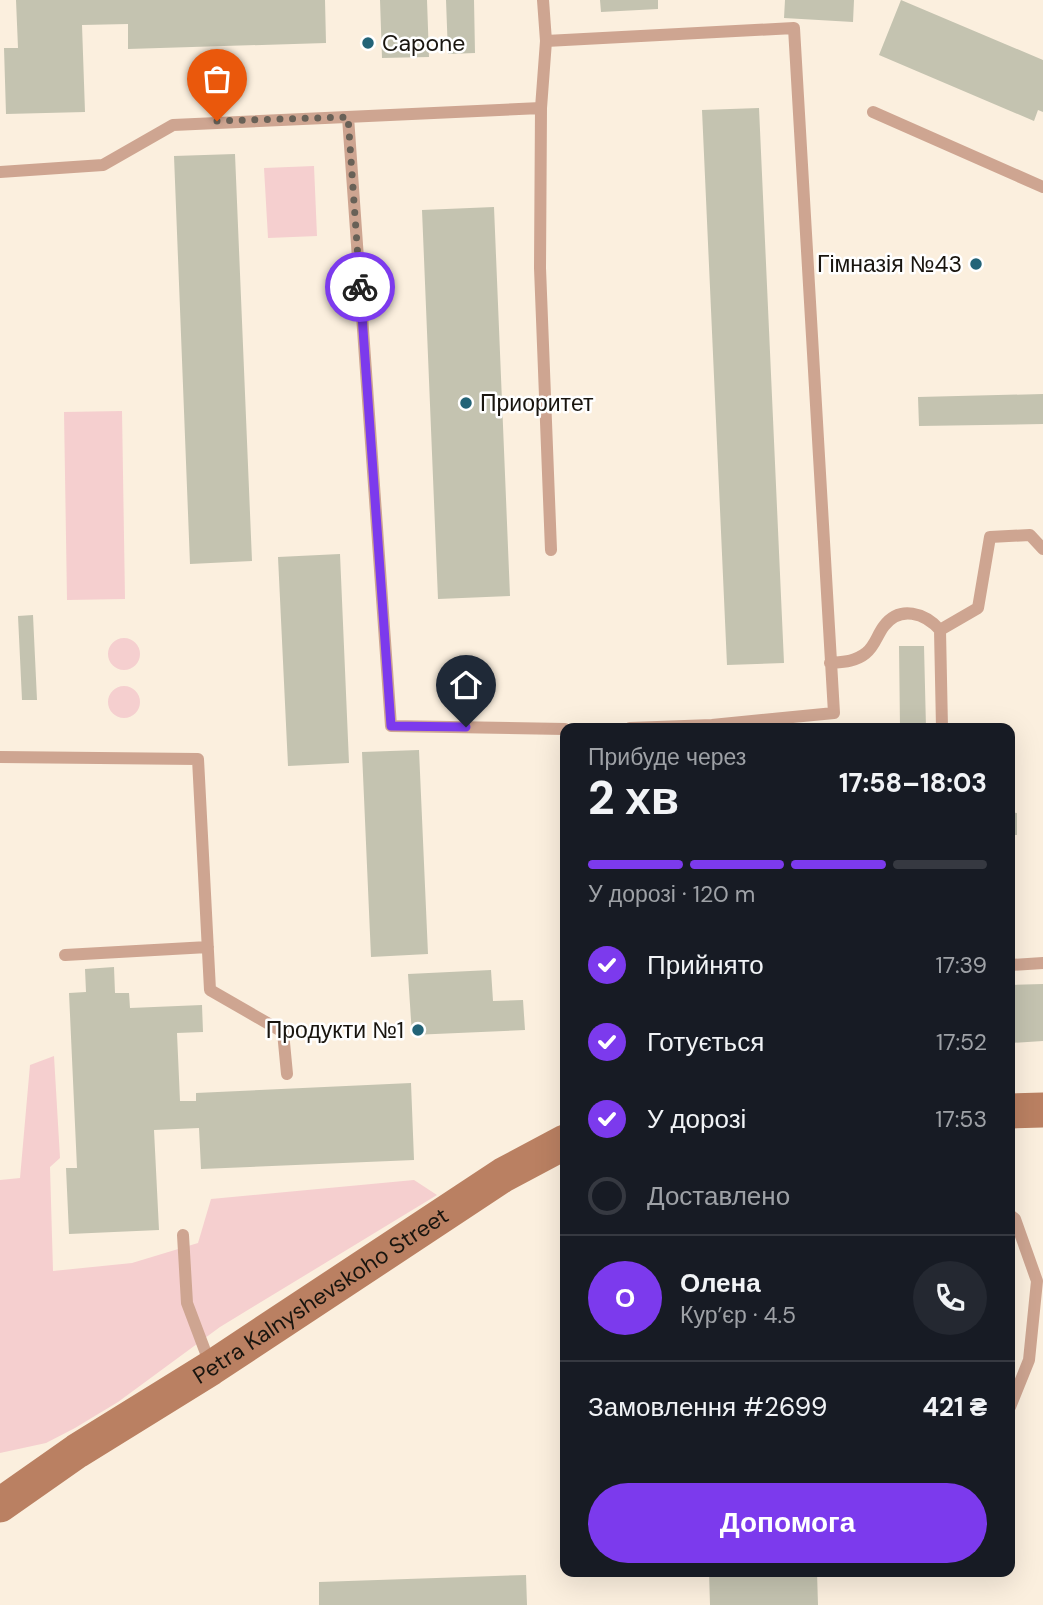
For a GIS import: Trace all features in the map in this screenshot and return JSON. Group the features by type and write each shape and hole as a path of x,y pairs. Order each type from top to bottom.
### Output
{"main road":[{"path":"1015,1111 1043,1110"},
{"name":"Petra Kalnyshevskoho Street","path":"77,1451 211,1368 494,1181 560,1144"},
{"path":"0,1478 77,1451"},
{"path":"0,1505 77,1451"}],"lane":[{"path":"543,0 546,41 541,108 540,268 551,550"},
{"path":"546,41 794,28 834,713 740,723"},
{"path":"0,172 103,165 173,125 541,108"},
{"path":"873,112 1043,187"},
{"path":"348,117 391,726 560,729"},
{"path":"940,630 978,608 990,537 1030,535 1043,549"},
{"path":"830,663 853,660 864,655 873,647 883,627 891,619 901,614 923,615 940,630 942,723"},
{"path":"0,757 198,759 210,990 283,1032 287,1074"},
{"path":"65,955 208,947"},
{"path":"1015,964 1043,964"},
{"path":"1015,1219 1037,1281 1029,1360 1015,1395"},
{"path":"183,1235 187,1303 211,1368"}],"shaded area":[{"path":"314,166 317,236 268,238 264,168"},
{"path":"122,411 125,599 67,600 64,412"},
{"path":"124,638 135,643 140,654 135,665 124,670 113,665 108,654 113,643"},
{"path":"124,686 135,691 140,702 135,713 124,718 113,713 108,702 113,691"},
{"path":"54,1056 60,1158 50,1167 53,1271 132,1263 198,1243 211,1199 414,1180 437,1195 220,1327 118,1402 75,1428 46,1443 0,1453 0,1180 20,1178 30,1065"}],"building":[{"path":"16,0 325,0 326,43 128,49 128,24 82,25 85,112 6,114 4,48 18,48"},
{"path":"380,0 427,0 429,57 382,58"},
{"path":"446,0 474,0 475,53 448,54"},
{"path":"600,0 658,0 658,9 601,12"},
{"path":"785,0 854,0 853,22 784,18"},
{"path":"901,0 1043,60 1043,112 1038,110 1034,121 879,55"},
{"path":"759,108 784,663 727,665 702,110"},
{"path":"235,154 252,561 190,564 174,156"},
{"name":"Приоритет","path":"494,207 510,596 438,599 422,210"},
{"path":"1043,394 1043,424 919,426 918,397"},
{"path":"340,554 349,763 288,766 278,557"},
{"path":"33,615 37,700 22,700 18,616"},
{"path":"899,646 924,646 926,723 900,723"},
{"path":"419,750 428,954 371,957 362,752"},
{"path":"1015,813 1017,813 1015,835"},
{"path":"114,967 115,993 129,993 130,1008 202,1005 203,1032 177,1033 180,1101 196,1101 196,1093 411,1083 414,1160 201,1169 199,1128 154,1130 159,1230 69,1234 66,1168 77,1168 69,993 86,992 85,969"},
{"path":"491,970 493,1001 523,1000 525,1030 412,1035 408,974"},
{"path":"1043,984 1043,1041 1015,1043 1015,985"},
{"path":"526,1575 527,1605 319,1605 319,1582"},
{"path":"709,1577 817,1577 818,1605 710,1605"}],"way so far":[{"path":"217,121 348,117 360,287"}],"place":[{"name":"Capone","path":"368,43"},
{"name":"Гімназія №43","path":"976,264"},
{"name":"Приоритет","path":"466,403"},
{"name":"Продукти №1","path":"418,1030"}],"route":[{"path":"360,287 391,726 466,727"}]}
